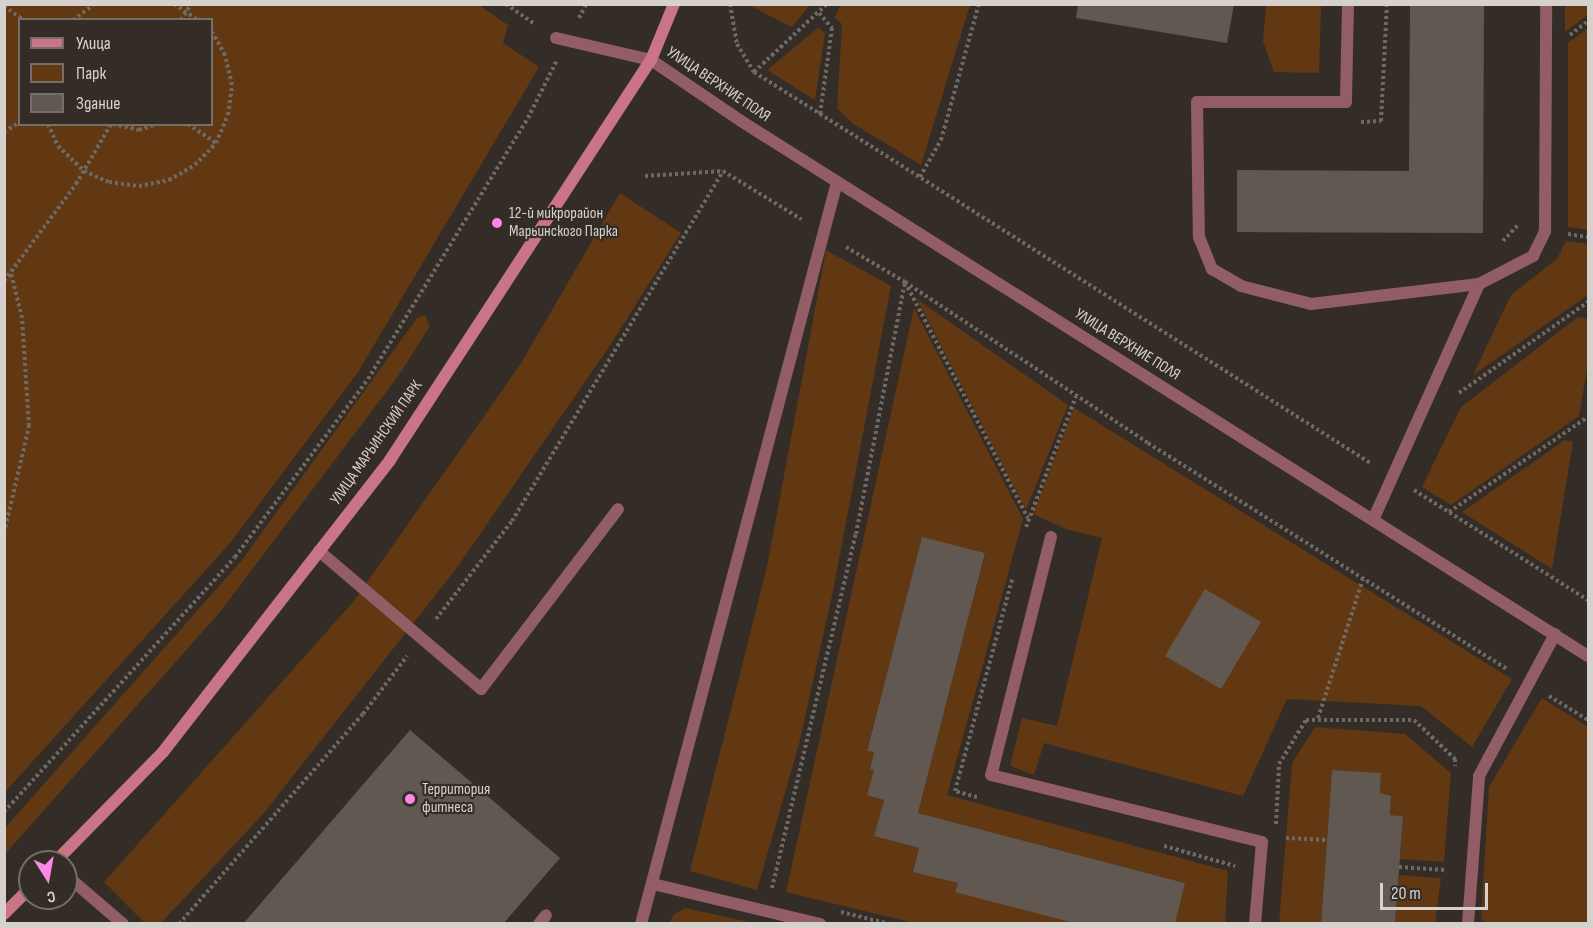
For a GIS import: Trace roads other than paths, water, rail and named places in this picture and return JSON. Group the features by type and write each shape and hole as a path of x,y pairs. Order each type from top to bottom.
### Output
{"main road":[{"name":"УЛИЦА МАРЬИНСКИЙ ПАРК","path":"67,850 163,752 390,460 651,60 675,4"},
{"path":"4,914 18,900"}],"street":[{"path":"1348,4 1346,102 1197,102 1199,237 1212,270 1241,286 1311,304 1479,284 1533,256 1545,231 1546,4"},
{"name":"УЛИЦА ВЕРХНИЕ ПОЛЯ","path":"561,39 651,60 837,182 1588,656"},
{"path":"641,924 654,884 837,182"},
{"path":"1373,520 1479,284"},
{"path":"319,551 481,689 618,510"},
{"path":"1051,537 991,775 1262,842 1255,924"},
{"path":"1468,924 1479,776 1555,634"},
{"path":"654,884 820,924"},
{"path":"78,885 123,924"}],"place":[{"name":"12-й микрорайон Марьинского Парка","path":"497,223"},
{"name":"Территория фитнеса","path":"410,799"}]}
